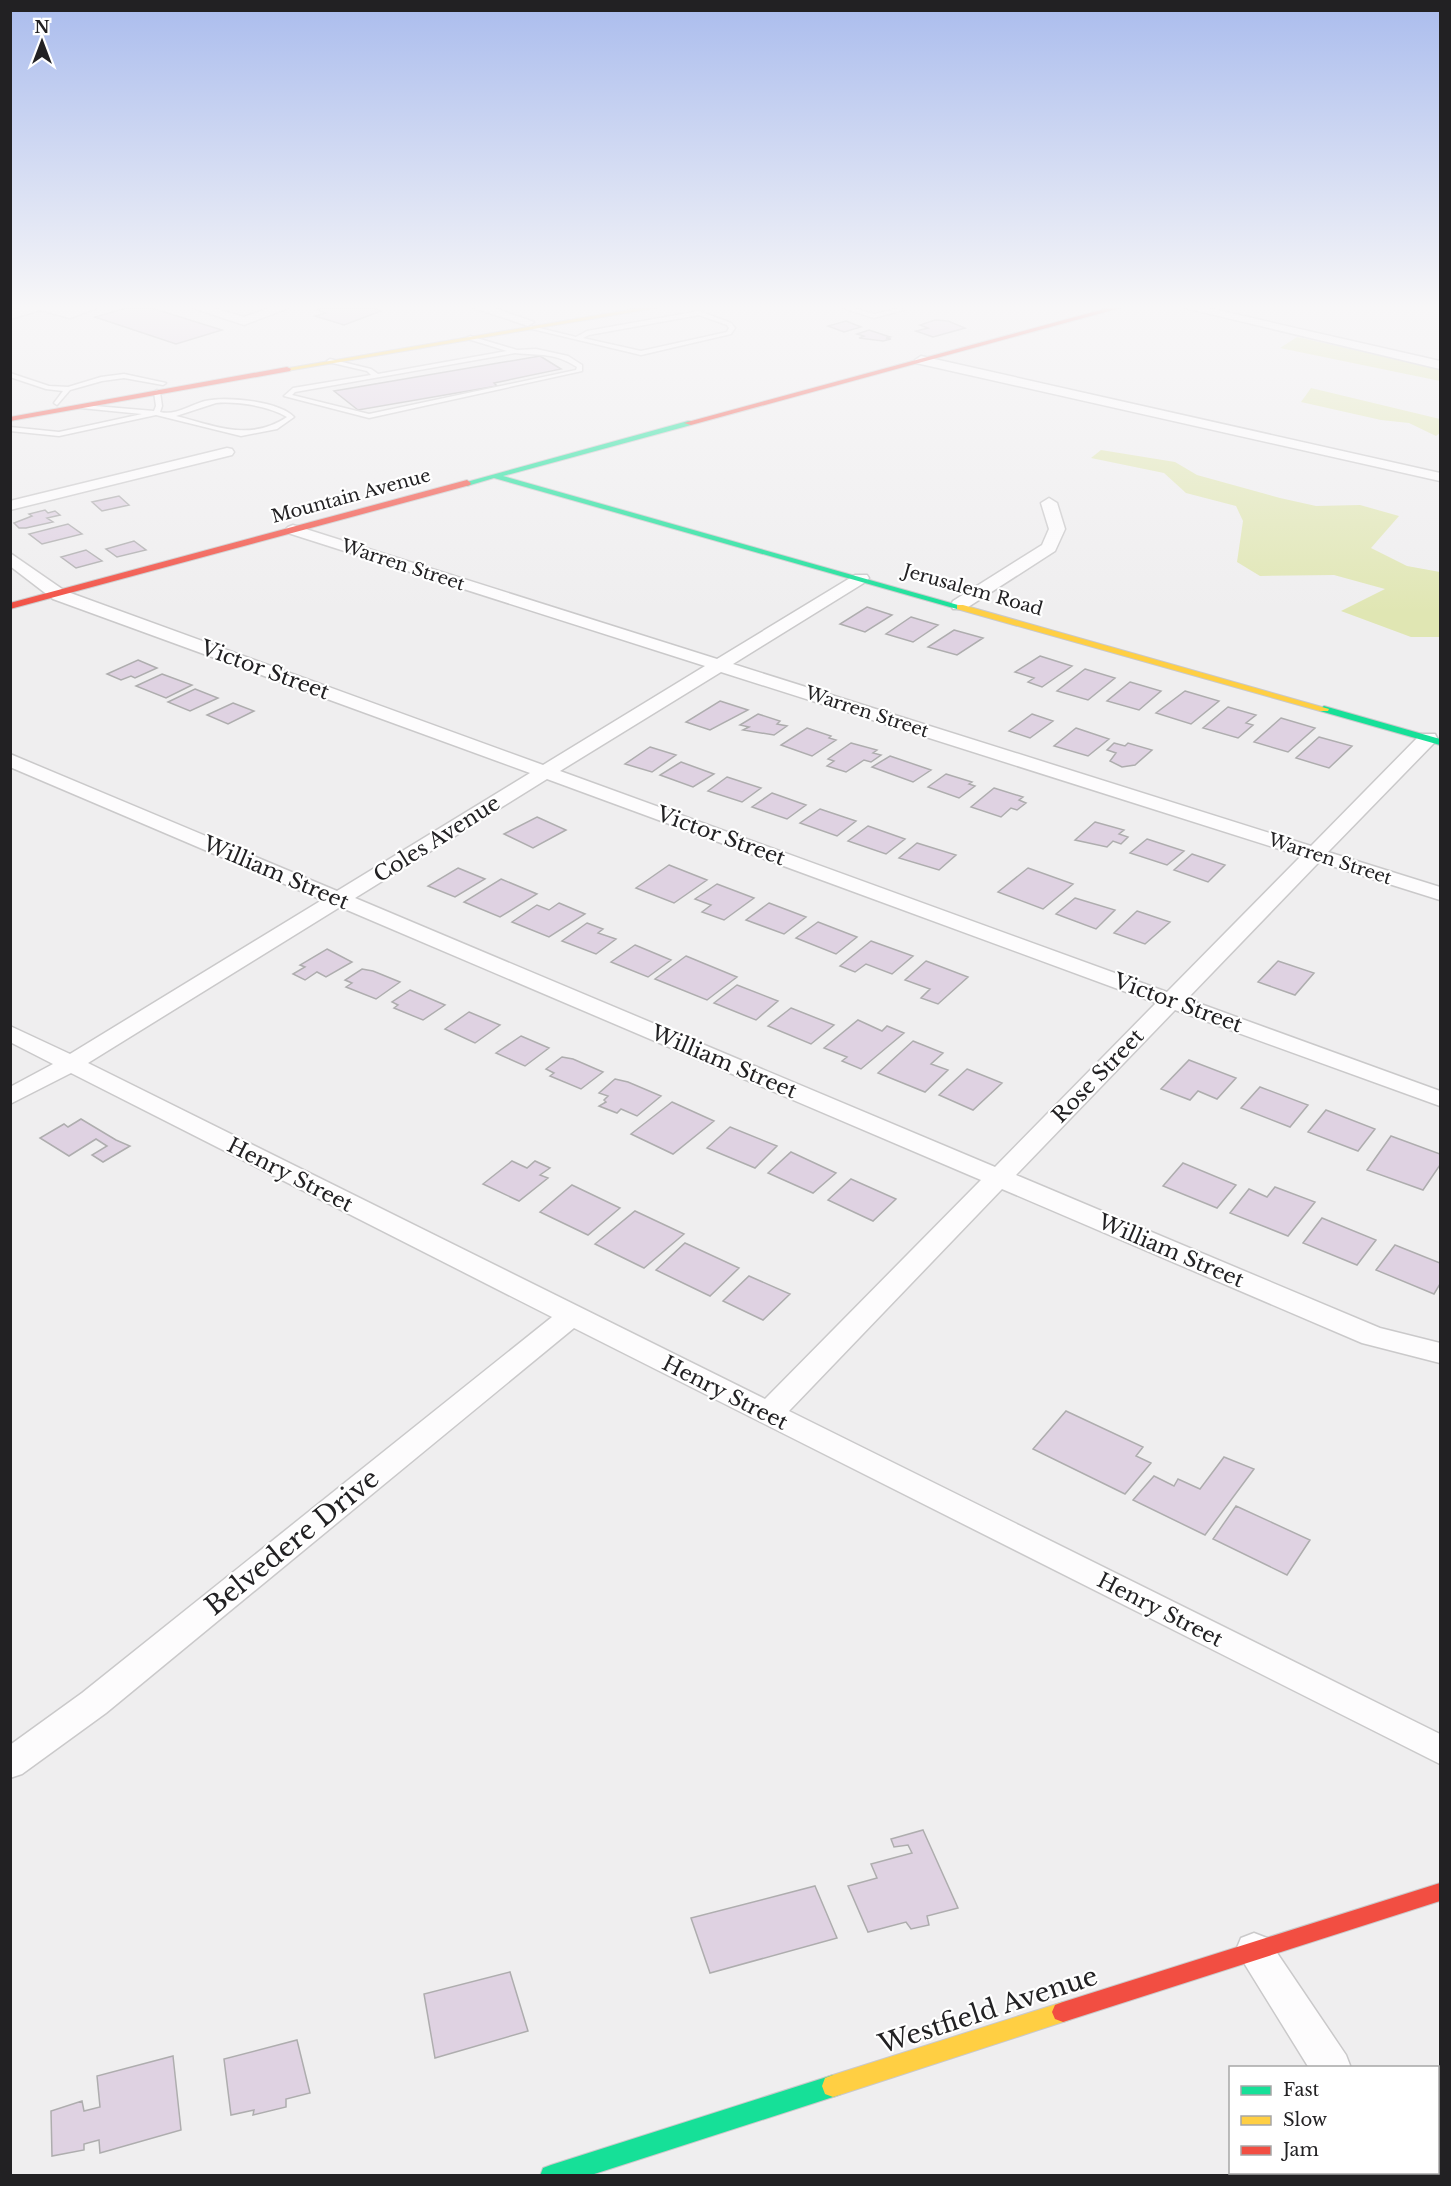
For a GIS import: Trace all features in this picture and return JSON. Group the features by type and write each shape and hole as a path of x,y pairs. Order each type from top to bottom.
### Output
{"main road":[{"path":"10,419 59,410"},
{"name":"Mountain Avenue","path":"10,606 737,410"},
{"name":"Jerusalem Road","path":"495,476 1434,740"},
{"name":"Westfield Avenue","path":"551,2175 1440,1892"}],"street":[{"path":"1143,410 1440,477"},
{"path":"10,506 227,452"},
{"path":"959,605 1049,548 1058,529 1049,503"},
{"name":"Warren Street","path":"293,530 1440,894"},
{"name":"Victor Street","path":"10,558 57,594 1440,1099"},
{"name":"Coles Avenue","path":"10,1097 70,1064 861,578"},
{"name":"Rose Street","path":"768,1414 1315,854 1434,740"},
{"name":"William Street","path":"10,760 1372,1336 1440,1353"},
{"name":"Henry Street","path":"10,1033 1440,1750"},
{"name":"Belvedere Drive","path":"10,1764 94,1703 571,1316"},
{"path":"1254,1950 1331,2066"}],"lane":[{"path":"116,410 156,413 241,434 275,428 291,417 276,410"},
{"path":"169,416 186,410"},
{"path":"342,410 369,417 401,410"},
{"path":"10,429 48,434 68,432 156,413"}],"green space":[{"path":"1337,410 1403,410 1440,419 1440,433 1436,436 1409,423 1381,420"},
{"path":"1101,450 1175,462 1197,475 1316,506 1360,505 1399,516 1371,548 1407,566 1440,572 1440,637 1411,637 1341,611 1385,589 1334,575 1260,576 1237,562 1243,521 1236,506 1186,493 1164,473 1091,458"}],"building":[{"path":"119,496 129,505 102,511 92,502"},
{"path":"45,510 48,513 55,511 60,515 47,518 53,522 26,528 19,528 14,523 32,516 29,514"},
{"path":"68,524 82,534 42,544 29,534"},
{"path":"134,541 146,550 117,557 106,549"},
{"path":"86,550 102,561 76,568 61,557"},
{"path":"867,607 892,615 865,632 840,624"},
{"path":"911,617 938,625 913,642 886,634"},
{"path":"954,630 983,638 957,655 928,647"},
{"path":"1040,656 1072,666 1042,687 1028,682 1034,678 1015,672"},
{"path":"138,660 157,668 135,678 131,676 121,680 107,674"},
{"path":"1085,669 1115,678 1088,700 1057,691"},
{"path":"162,674 192,685 166,698 136,686"},
{"path":"1130,682 1161,691 1139,710 1107,701"},
{"path":"195,689 218,698 190,711 168,702"},
{"path":"1185,691 1219,701 1191,724 1156,713"},
{"path":"720,701 748,710 710,730 686,722"},
{"path":"233,703 254,711 228,724 207,715"},
{"path":"1228,707 1256,715 1246,723 1253,725 1238,738 1203,728"},
{"path":"758,714 780,721 777,724 787,726 774,735 743,730 749,727 740,725"},
{"path":"1032,714 1053,721 1030,738 1009,731"},
{"path":"1281,718 1315,728 1288,752 1254,742"},
{"path":"807,728 836,740 812,756 781,745"},
{"path":"1076,728 1109,739 1088,756 1054,746"},
{"path":"1319,737 1352,746 1329,768 1296,758"},
{"path":"851,743 877,750 873,753 881,755 871,762 864,760 846,772 827,766 834,761 828,759"},
{"path":"1114,743 1125,746 1128,743 1152,750 1135,765 1122,767 1110,761 1116,753 1107,750"},
{"path":"650,747 676,755 652,772 625,764"},
{"path":"890,756 931,770 913,782 872,767"},
{"path":"681,762 714,774 693,787 660,775"},
{"path":"946,774 972,782 969,784 975,786 959,798 928,787"},
{"path":"727,777 761,788 742,802 708,791"},
{"path":"994,788 1023,797 1019,800 1026,803 1017,810 1011,808 1001,817 971,807"},
{"path":"772,793 806,805 787,819 752,807"},
{"path":"820,809 856,821 837,836 800,823"},
{"path":"537,817 566,830 533,848 504,834"},
{"path":"1095,822 1124,830 1119,834 1128,837 1121,844 1113,841 1107,847 1075,840"},
{"path":"868,826 905,839 886,854 848,841"},
{"path":"1147,839 1184,851 1167,865 1130,853"},
{"path":"917,843 956,855 939,870 899,858"},
{"path":"1192,854 1225,865 1208,882 1174,870"},
{"path":"669,865 707,880 674,903 636,888"},
{"path":"458,868 485,879 455,897 428,886"},
{"path":"1028,868 1073,884 1043,909 998,892"},
{"path":"501,879 537,894 500,917 464,902"},
{"path":"717,884 754,898 724,920 702,912 711,905 695,899"},
{"path":"1075,898 1115,910 1096,929 1056,914"},
{"path":"559,903 585,914 549,937 512,922 537,905 549,910"},
{"path":"769,903 806,917 784,934 746,920"},
{"path":"1137,911 1170,922 1145,944 1114,933"},
{"path":"818,922 857,937 836,954 796,938"},
{"path":"587,923 603,929 598,933 616,939 596,954 562,941"},
{"path":"871,941 913,956 892,974 866,964 855,972 840,966"},
{"path":"635,945 671,960 648,977 611,962"},
{"path":"327,949 352,962 326,977 317,972 305,980 293,974 305,967 300,965"},
{"path":"686,956 737,977 707,1000 655,979"},
{"path":"926,961 968,977 938,1004 921,998 930,989 905,980"},
{"path":"1278,961 1314,973 1295,995 1258,982"},
{"path":"362,969 400,982 376,999 346,987 352,983 345,980"},
{"path":"737,985 778,1001 756,1020 714,1003"},
{"path":"410,990 445,1005 423,1020 394,1008 398,1005 392,1002"},
{"path":"791,1008 834,1025 811,1044 768,1026"},
{"path":"469,1012 500,1025 475,1043 445,1029"},
{"path":"858,1020 882,1031 887,1026 904,1033 861,1069 842,1061 847,1057 824,1048"},
{"path":"521,1036 549,1048 525,1066 496,1053"},
{"path":"913,1041 943,1053 931,1064 948,1070 925,1092 878,1073"},
{"path":"562,1057 573,1059 603,1072 581,1089 550,1076 554,1073 546,1069"},
{"path":"1189,1060 1236,1078 1217,1099 1198,1091 1190,1100 1161,1089"},
{"path":"967,1069 1002,1083 973,1110 939,1095"},
{"path":"615,1079 661,1096 637,1116 621,1109 617,1113 599,1106 606,1102 604,1100 608,1096 599,1093"},
{"path":"1260,1087 1308,1105 1290,1127 1241,1108"},
{"path":"672,1102 714,1121 673,1154 631,1134"},
{"path":"1326,1110 1375,1129 1358,1151 1308,1132"},
{"path":"81,1119 130,1146 103,1162 92,1155 107,1146 96,1139 69,1156 40,1138 64,1124 68,1127"},
{"path":"730,1127 777,1146 755,1168 707,1148"},
{"path":"1391,1136 1440,1154 1440,1165 1423,1190 1367,1170"},
{"path":"791,1152 836,1173 813,1193 768,1173"},
{"path":"512,1161 527,1168 535,1161 550,1168 540,1175 548,1178 519,1201 483,1184"},
{"path":"1183,1163 1236,1185 1217,1208 1163,1186"},
{"path":"851,1179 896,1199 873,1221 828,1200"},
{"path":"572,1185 620,1208 588,1235 540,1212"},
{"path":"1275,1187 1315,1202 1288,1236 1230,1213 1249,1189 1267,1197"},
{"path":"635,1211 684,1234 644,1268 595,1244"},
{"path":"1322,1218 1376,1240 1357,1265 1303,1243"},
{"path":"685,1243 739,1268 710,1296 656,1270"},
{"path":"1395,1245 1440,1263 1440,1284 1434,1294 1376,1270"},
{"path":"749,1276 790,1294 763,1320 723,1301"},
{"path":"1066,1411 1143,1447 1136,1456 1151,1463 1125,1494 1033,1449"},
{"path":"1224,1457 1254,1469 1205,1535 1133,1500 1154,1476 1174,1486 1178,1479 1200,1489"},
{"path":"1236,1506 1310,1540 1287,1575 1213,1539"},
{"path":"923,1830 958,1908 927,1916 929,1925 911,1929 906,1922 868,1932 848,1886 877,1878 871,1864 912,1853 908,1845 894,1847 891,1839"},
{"path":"815,1886 837,1938 710,1973 691,1918"},
{"path":"510,1972 528,2031 435,2058 424,1994"},
{"path":"297,2040 310,2093 286,2099 286,2107 253,2115 254,2110 231,2115 224,2059"},
{"path":"173,2056 181,2130 100,2153 99,2140 84,2144 84,2150 52,2156 51,2111 82,2101 84,2111 100,2107 97,2076"}],"traffic: fast":[{"path":"467,483 688,423"},
{"path":"495,476 960,607"},
{"path":"1324,709 1440,742"},
{"path":"551,2176 833,2086"}],"traffic: slow":[{"path":"960,607 1324,709"},
{"path":"833,2086 1063,2012"}],"traffic: jam":[{"path":"10,419 60,410"},
{"path":"688,423 736,410"},
{"path":"10,606 467,483"},
{"path":"1063,2012 1440,1892"}]}
